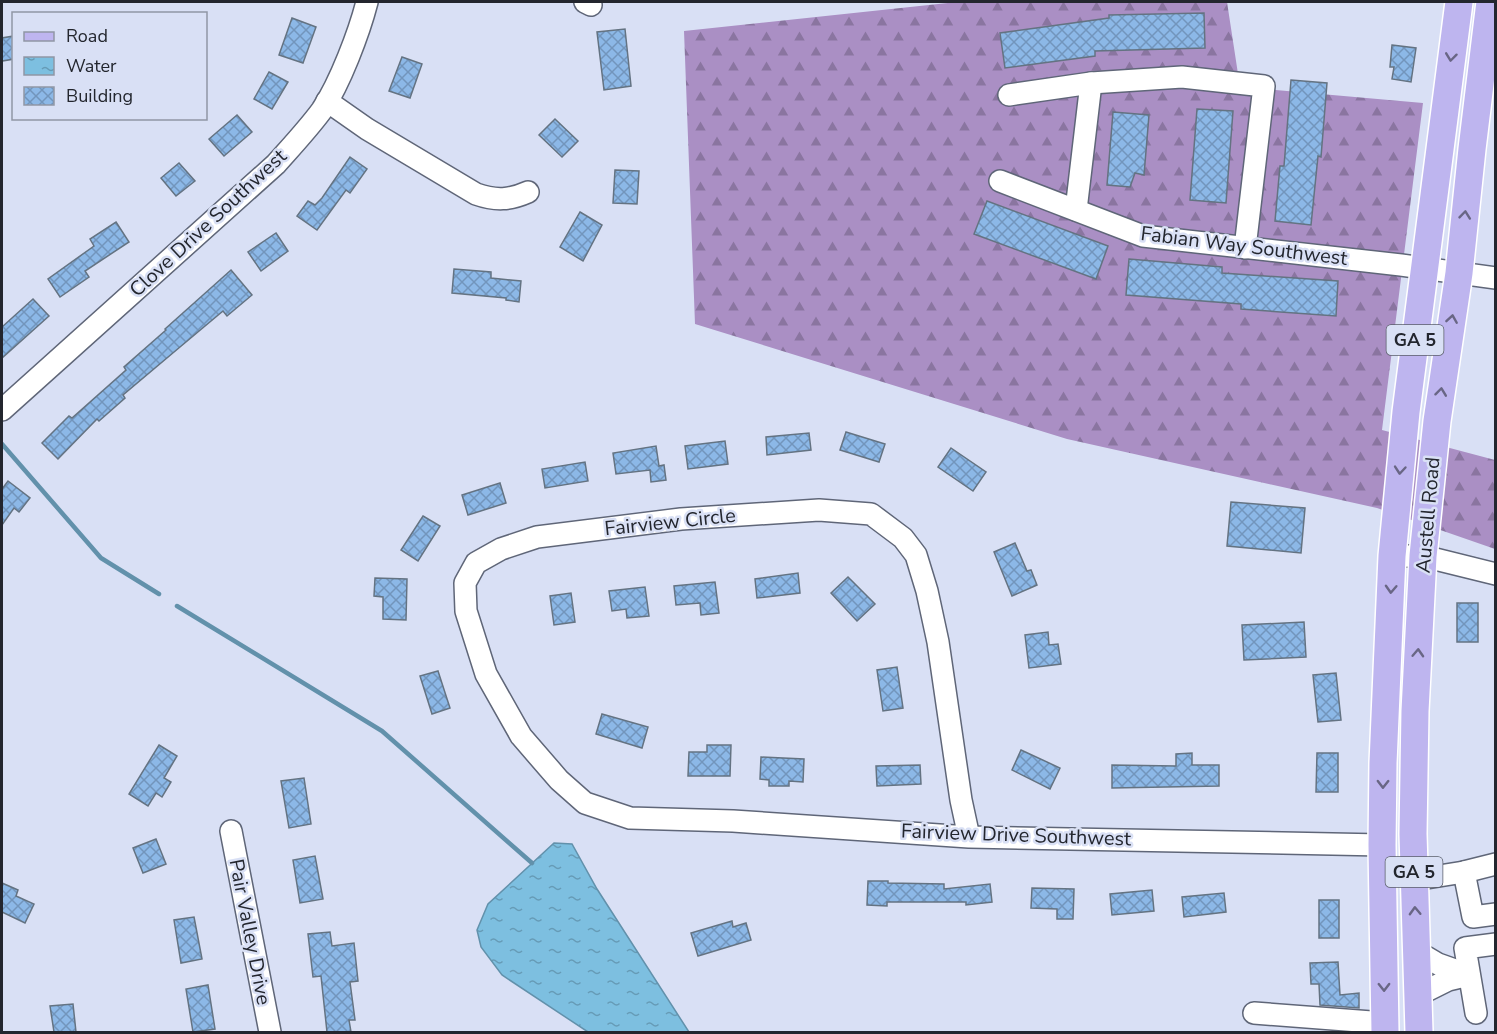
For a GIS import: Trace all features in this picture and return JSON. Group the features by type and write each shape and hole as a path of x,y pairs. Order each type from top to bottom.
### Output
{"main road":[{"name":"Austell Road","path":"1385,1028 1383,763 1393,544 1406,412 1459,2"},
{"name":"Austell Road","path":"1419,1032 1414,871 1415,711 1424,547 1437,421 1459,273 1490,2"}],"street":[{"name":"Clove Drive Southwest","path":"2,410 276,164 327,101 354,39 367,2"},
{"path":"1009,95 1091,83 1182,77 1264,86 1245,248"},
{"path":"1076,210 1091,83"},
{"path":"327,101 367,129 476,194 492,199 513,198 528,192"},
{"name":"Fabian Way Southwest","path":"1000,182 1143,236 1496,278"},
{"name":"Fairview Circle","path":"651,819 630,818 585,803 559,780 521,736 486,674 466,611 465,584 476,563 501,549 537,537 681,519 819,510 872,514 903,538 916,555 927,591 938,642 961,800 969,837"},
{"path":"1393,544 1424,547 1496,574"},
{"name":"Fairview Drive Southwest","path":"651,819 733,821 969,837 1382,845"},
{"name":"Pair Valley Drive","path":"231,831 270,1032"},
{"path":"1414,871 1464,872 1496,864"},
{"path":"1464,872 1473,917 1496,914"},
{"path":"1476,1013 1465,948 1496,944"},
{"path":"1416,951 1438,964 1469,975"},
{"path":"1418,995 1448,980 1469,975"},
{"path":"1254,1013 1385,1028"}],"green space":[{"path":"957,2 1227,2 1240,87 1423,103 1382,430 1495,460 1495,549 1377,508 1067,439 695,324 684,31"}],"water":[{"path":"554,843 572,844 597,889 689,1032 588,1032 502,975 481,947 477,930 488,904"}],"building":[{"path":"1204,13 1205,48 1095,51 1095,56 1005,68 1000,33 1109,18 1109,15"},
{"path":"292,18 316,27 303,63 279,55"},
{"path":"625,29 631,86 604,90 597,32"},
{"path":"12,36 12,59 2,61 2,38"},
{"path":"1392,45 1416,48 1411,82 1392,79 1394,67 1390,67"},
{"path":"402,57 422,64 410,98 389,91"},
{"path":"269,72 288,82 272,109 254,99"},
{"path":"1291,80 1327,83 1321,157 1318,156 1311,225 1275,221 1280,166 1284,166"},
{"path":"1197,109 1233,111 1226,203 1190,200"},
{"path":"1113,112 1149,115 1144,175 1135,173 1130,187 1107,185"},
{"path":"237,115 252,132 224,156 209,139"},
{"path":"555,119 578,141 562,157 539,135"},
{"path":"350,157 367,169 350,193 346,190 317,230 297,216 308,201 315,205 322,198"},
{"path":"179,163 195,181 176,196 161,178"},
{"path":"615,170 639,171 637,204 613,203"},
{"path":"987,201 1108,246 1096,279 974,234"},
{"path":"580,212 602,225 583,261 560,247"},
{"path":"116,222 129,242 85,271 89,277 60,297 48,279 94,246 90,239"},
{"path":"276,233 288,251 261,271 248,252"},
{"path":"1129,259 1222,267 1222,273 1338,281 1336,316 1241,309 1241,304 1126,295"},
{"path":"454,269 491,272 491,278 521,281 519,302 506,300 506,298 452,293"},
{"path":"231,270 252,295 227,316 223,311 123,395 125,398 99,421 97,419 58,459 42,443 69,416 72,418 126,370 124,367"},
{"path":"33,299 49,316 2,358 2,327"},
{"path":"846,432 885,444 879,462 840,450"},
{"path":"809,433 811,450 767,455 766,437"},
{"path":"725,441 728,464 688,469 685,446"},
{"path":"656,446 659,466 664,465 666,480 651,482 650,470 616,474 613,453"},
{"path":"951,448 986,472 973,491 938,467"},
{"path":"585,462 588,481 545,488 542,469"},
{"path":"8,481 30,498 19,512 14,508 2,525 2,489"},
{"path":"500,483 506,503 468,515 462,495"},
{"path":"1231,502 1305,508 1301,553 1227,546"},
{"path":"423,516 440,526 418,561 401,550"},
{"path":"1015,543 1027,571 1031,570 1037,585 1012,596 994,552"},
{"path":"798,573 800,593 757,598 755,579"},
{"path":"848,577 875,604 857,621 831,593"},
{"path":"375,578 407,579 406,620 383,619 383,597 374,596"},
{"path":"715,582 719,613 701,615 700,603 676,605 674,586"},
{"path":"645,587 649,616 627,618 626,609 612,611 609,591"},
{"path":"571,593 575,622 554,625 550,596"},
{"path":"1457,603 1478,603 1478,642 1457,642"},
{"path":"1304,622 1306,657 1244,660 1242,625"},
{"path":"1048,632 1049,645 1058,644 1061,664 1029,668 1025,635"},
{"path":"897,667 903,708 883,711 877,670"},
{"path":"438,671 450,708 432,714 420,676"},
{"path":"1336,673 1341,720 1318,722 1313,675"},
{"path":"602,714 648,727 642,748 596,734"},
{"path":"159,745 177,756 164,778 171,782 162,797 156,793 148,806 129,794"},
{"path":"707,745 731,745 730,776 688,776 689,752 707,752"},
{"path":"1021,750 1060,768 1050,789 1012,770"},
{"path":"1192,753 1192,765 1219,765 1219,786 1112,788 1112,765 1176,766 1176,754"},
{"path":"1317,753 1338,753 1338,792 1316,792"},
{"path":"761,757 804,759 803,782 789,781 789,786 769,786 769,780 760,779"},
{"path":"920,765 921,784 877,786 876,766"},
{"path":"304,778 311,824 289,828 281,781"},
{"path":"156,839 166,864 143,873 133,848"},
{"path":"315,856 323,899 300,903 293,860"},
{"path":"868,881 944,884 944,889 990,884 992,902 966,905 966,902 887,902 887,906 867,905"},
{"path":"2,883 18,890 16,896 34,904 25,923 2,912"},
{"path":"1032,888 1074,889 1073,919 1057,919 1057,909 1031,908"},
{"path":"1152,890 1154,911 1112,915 1110,894"},
{"path":"1224,893 1226,912 1184,917 1182,897"},
{"path":"1319,900 1339,900 1339,938 1319,938"},
{"path":"194,917 202,959 181,963 174,920"},
{"path":"732,921 733,927 746,923 751,940 698,956 691,933"},
{"path":"330,932 332,946 354,943 358,981 350,982 355,1020 349,1020 351,1032 327,1032 321,976 313,977 308,934"},
{"path":"1338,962 1340,995 1359,993 1359,1008 1320,1005 1319,984 1311,984 1310,963"},
{"path":"208,985 215,1029 193,1032 186,989"},
{"path":"73,1004 76,1032 54,1032 50,1006"}],"waterway":[{"path":"2,444 101,558 159,594"},
{"path":"177,606 382,731 532,863"}]}
